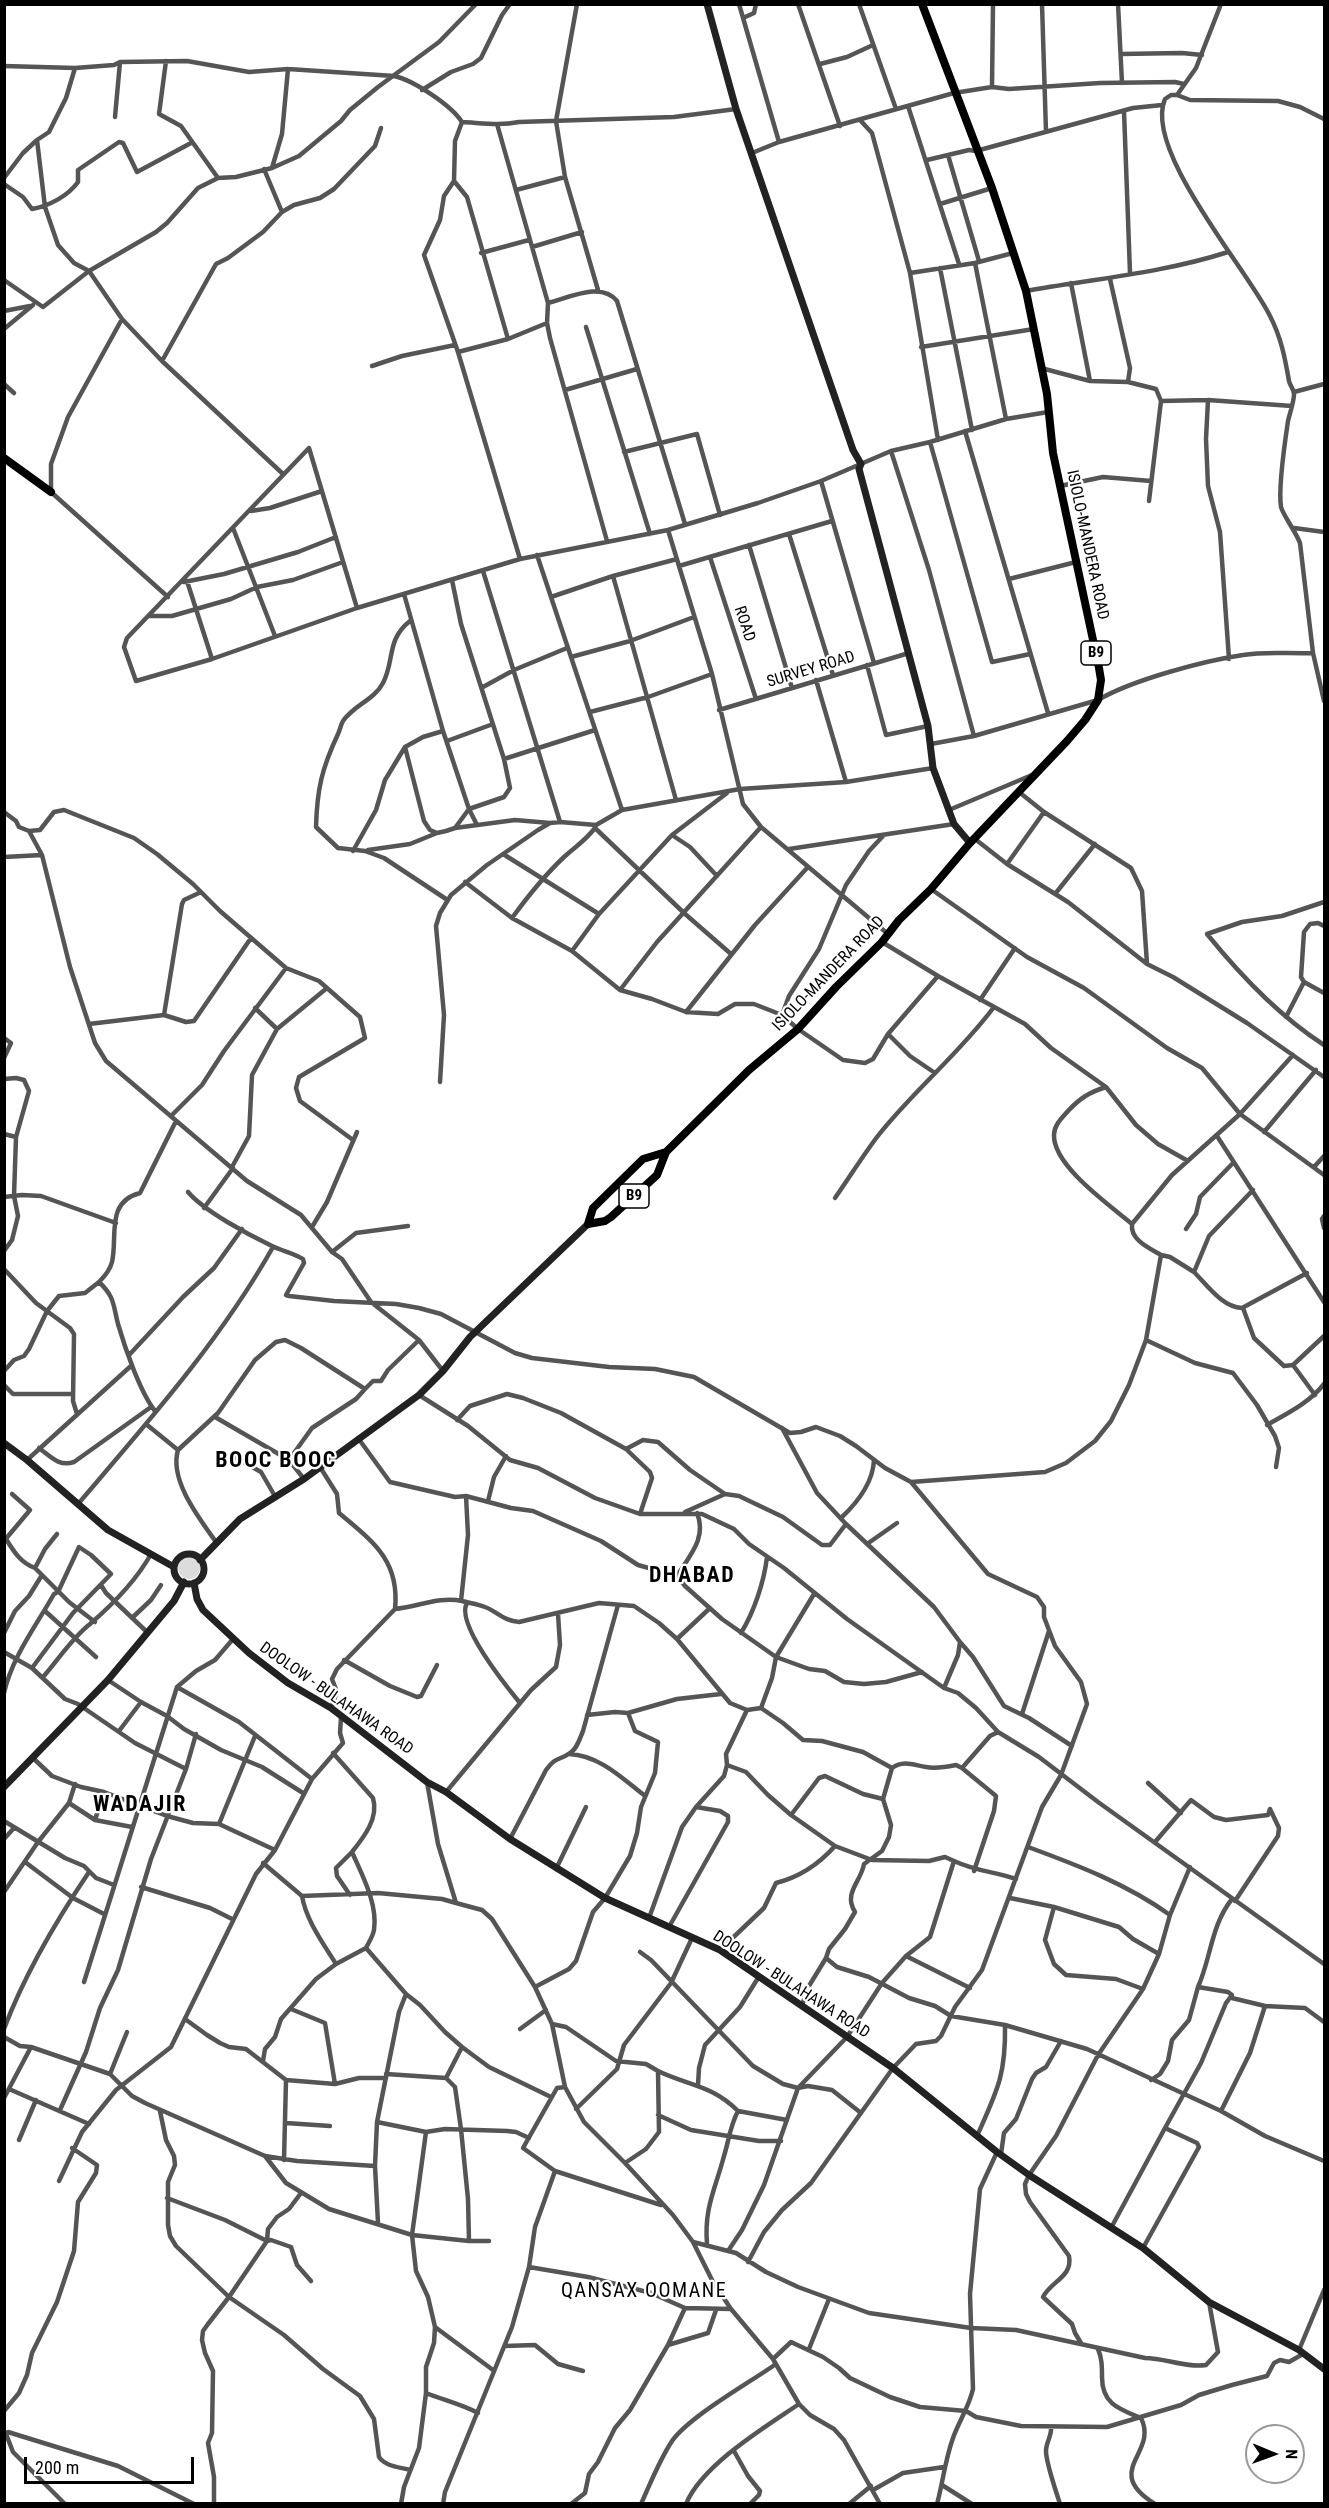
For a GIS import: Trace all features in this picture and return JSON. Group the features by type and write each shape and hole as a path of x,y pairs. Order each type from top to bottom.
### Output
{"highway":[{"name":"ISIOLO-MANDERA ROAD","path":"666,1152 749,1070 798,1029 836,987 882,942 898,920 931,889 972,841 1085,720 1098,700 1101,680 1060,486 1026,291 992,189 922,4"},
{"path":"4,458 51,492"},
{"name":"B9","path":"666,1152 660,1169 649,1182 605,1221 588,1224 593,1208 643,1159 666,1152"}],"main road":[{"path":"707,4 736,109 852,450 861,464 859,469 928,726 933,768 954,824 972,841"},
{"path":"200,1560 240,1520 304,1479 357,1438 419,1395 443,1371 476,1331 588,1224"},
{"path":"7,1446 27,1460 108,1530 174,1566"},
{"path":"186,1554 195,1555 200,1560 203,1572 194,1583 184,1582 176,1576 174,1566 178,1558 186,1554"},
{"path":"4,1787 108,1680 174,1601 184,1582"},
{"name":"DOOLOW - BULAHAWA ROAD","path":"194,1583 197,1599 203,1610 233,1639 288,1683 331,1708 341,1718 427,1782 446,1792 510,1839 556,1869 605,1898 720,1950 893,2068 999,2153 1029,2175 1143,2248 1209,2302 1301,2352 1324,2369"}],"street":[{"path":"4,280 35,305 43,307 89,271 156,232 198,188 218,178 236,177 273,168 299,156 341,121 362,99 439,42 476,4"},
{"path":"422,90 451,72 473,64 481,58 502,15 510,4"},
{"path":"577,4 556,122 565,177 598,290"},
{"path":"739,4 779,142"},
{"path":"743,18 754,13 756,4"},
{"path":"798,4 840,126"},
{"path":"859,4 896,109"},
{"path":"992,87 993,4"},
{"path":"1042,4 1046,132"},
{"path":"1118,4 1122,83"},
{"path":"1177,95 1196,68 1221,4"},
{"path":"820,63 848,57 873,45"},
{"path":"1121,54 1182,52 1202,55"},
{"path":"4,66 75,68 114,65 120,62 166,61 216,64 249,72 288,69 394,76 404,78 456,112 462,122"},
{"path":"166,61 159,112 161,116 177,122 218,178"},
{"path":"115,117 120,62"},
{"path":"4,178 10,168 37,140 49,132 66,98 75,68"},
{"path":"273,168 282,134 288,69"},
{"path":"752,153 779,142 954,93 992,87 1009,89 1122,83 1176,82 1184,84"},
{"path":"1324,119 1300,107 1278,101 1190,100 1171,95 1162,105 1161,122 1172,157 1228,252 1248,278 1270,315 1283,347 1289,382 1294,392 1284,456 1281,508 1294,528 1303,556 1313,654 1324,701"},
{"path":"927,160 976,151 1124,111 1162,105"},
{"path":"908,106 959,264"},
{"path":"462,122 497,124 674,117 736,109"},
{"path":"1124,111 1130,273"},
{"path":"860,120 872,133 910,273 938,440"},
{"path":"462,122 455,141 454,181 444,196 440,220 424,255 458,352 520,560"},
{"path":"497,124 548,303 547,323 607,541"},
{"path":"162,361 216,264 263,232 282,212 294,205 320,198 334,189 375,146 381,128"},
{"path":"37,140 45,207 58,245 74,263 89,271 122,319 162,361 283,474"},
{"path":"4,184 22,197 32,209 45,207 74,188 78,182 78,170 119,142 123,143 137,172 191,143"},
{"path":"948,155 977,262 1006,419"},
{"path":"264,169 282,212"},
{"path":"516,190 565,177"},
{"path":"454,181 467,197 508,339"},
{"path":"940,204 992,189"},
{"path":"532,247 582,232"},
{"path":"482,253 529,240"},
{"path":"1026,291 1110,279 1130,273 1202,260 1228,252"},
{"path":"910,273 1015,253"},
{"path":"940,268 972,430"},
{"path":"1110,279 1130,368 1128,381"},
{"path":"1071,283 1089,381"},
{"path":"548,303 598,290 611,295 617,301 685,524"},
{"path":"4,311 35,305"},
{"path":"4,329 35,305"},
{"path":"122,319 68,417 51,464 51,492 168,597"},
{"path":"458,352 508,339 547,323"},
{"path":"586,327 650,534"},
{"path":"921,347 1034,329"},
{"path":"372,366 402,356 455,345"},
{"path":"1041,368 1089,381 1128,381 1156,389 1161,401 1149,501"},
{"path":"565,390 637,369"},
{"path":"4,384 14,393"},
{"path":"1294,392 1324,384"},
{"path":"1161,401 1208,400 1292,406"},
{"path":"1208,400 1206,439 1208,486 1221,542 1229,659"},
{"path":"357,608 309,448 184,582 127,638 125,643 127,658 136,681 212,659 357,608 404,594 537,555 668,530 820,481 891,451 938,440 1006,419 1048,412"},
{"path":"965,431 1048,713"},
{"path":"624,452 697,434 720,514"},
{"path":"930,442 992,662 1030,654"},
{"path":"891,451 929,570 974,736"},
{"path":"1060,486 1104,477 1151,481"},
{"path":"820,481 874,663"},
{"path":"251,511 270,508 322,491"},
{"path":"679,566 832,521"},
{"path":"233,528 275,636"},
{"path":"1294,528 1324,532"},
{"path":"668,530 712,674 743,804 761,827 888,934"},
{"path":"789,534 832,675"},
{"path":"184,582 203,580 298,552 336,537"},
{"path":"749,545 792,688"},
{"path":"537,555 622,810"},
{"name":"ROAD","path":"710,557 756,699"},
{"path":"551,597 613,576 677,559"},
{"path":"149,616 172,616 231,599 257,587 293,580 343,562"},
{"path":"1009,579 1076,562"},
{"path":"483,571 560,822"},
{"path":"613,576 676,800"},
{"path":"452,580 461,624 483,687 509,782 508,792 504,797 469,809 455,828"},
{"path":"184,582 212,659"},
{"path":"404,594 443,730 469,809 477,825"},
{"path":"571,657 630,641 694,617"},
{"path":"410,621 395,638 385,680 376,695 344,721 321,773 316,805 316,827 338,848 352,851 410,844 455,828 515,820 595,826 639,871 731,954"},
{"path":"483,687 514,670 567,648"},
{"name":"SURVEY ROAD","path":"720,710 909,653"},
{"path":"931,744 974,736 1098,700 1112,691 1158,676 1243,655 1313,654"},
{"path":"867,665 886,735 928,726"},
{"path":"590,712 648,697 712,674"},
{"path":"816,680 846,782"},
{"path":"447,741 494,724"},
{"path":"352,851 376,810 385,780 405,747 443,730"},
{"path":"504,759 595,730"},
{"path":"405,747 424,821 430,830 437,833"},
{"path":"512,918 544,878 566,855 582,844 595,826 622,810 740,789 846,782 933,768"},
{"path":"949,810 1036,773"},
{"path":"572,951 599,914 672,835 729,791"},
{"path":"1018,791 1044,812 1131,868 1138,879 1145,910 1147,964"},
{"path":"4,812 16,821 19,827 29,831 40,830 54,812 72,811 134,838 157,854 286,968 319,981 360,1017 365,1038 299,1077 296,1082 297,1096 300,1101 353,1140"},
{"path":"1007,864 1044,812"},
{"path":"440,1082 444,1015 436,926 446,899 503,854 550,824"},
{"path":"789,849 954,824"},
{"path":"620,990 657,942 761,827"},
{"path":"29,831 42,855 65,950 95,1043 106,1061 247,1181 301,1215 332,1252 342,1259 371,1302 419,1340 443,1371"},
{"path":"672,835 696,852 717,876"},
{"path":"782,1015 789,996 819,949 855,870 883,836"},
{"path":"972,841 1055,894 1147,964 1173,977 1324,1077"},
{"path":"1055,894 1095,844"},
{"path":"365,850 384,858 446,899"},
{"path":"503,854 599,914"},
{"path":"4,857 42,855"},
{"path":"686,1012 731,954 807,868"},
{"path":"465,882 512,918 572,951 620,990 686,1012 718,1014 735,1004 754,1005 782,1015 843,1060 865,1063 873,1059 888,1034 938,976"},
{"path":"931,889 1015,948 1049,970 1084,988 1167,1048 1202,1068 1240,1114 1324,1175"},
{"path":"164,1015 182,904 184,900 201,892"},
{"path":"1324,902 1282,916 1242,922 1207,934 1245,980 1286,1017 1324,1045"},
{"path":"1324,926 1318,923 1310,924 1304,932 1301,977 1304,982 1324,993"},
{"path":"89,1024 164,1015 186,1022 194,1021 251,938"},
{"path":"882,942 1025,1024 1051,1048 1106,1087 1136,1125 1158,1144 1188,1161"},
{"path":"980,1000 1015,948"},
{"path":"171,1116 202,1085 255,1008 286,968"},
{"path":"1286,1017 1304,982"},
{"path":"204,1208 232,1168 249,1136 252,1075 277,1029 327,988"},
{"path":"835,1198 877,1137 935,1073 966,1043 994,1007"},
{"path":"255,1008 277,1029"},
{"path":"888,1034 910,1056 935,1073"},
{"path":"4,1038 11,1043 4,1058"},
{"path":"1293,1055 1240,1114 1172,1175 1132,1224 1131,1231 1134,1237 1161,1255 1170,1257 1194,1272 1221,1299 1234,1308 1243,1308 1307,1273"},
{"path":"1264,1132 1316,1070"},
{"path":"4,1079 24,1080 28,1091 16,1137 14,1196 18,1216 12,1240 4,1251"},
{"path":"1106,1087 1090,1092 1073,1105 1055,1128 1055,1141 1074,1174 1132,1224"},
{"path":"4,1371 14,1360 24,1356 30,1349 47,1311 58,1296 85,1293 99,1282 112,1264 112,1233 121,1205 128,1196 140,1193 176,1121"},
{"path":"312,1227 327,1202 357,1132"},
{"path":"4,1134 16,1137"},
{"path":"1217,1136 1254,1190 1271,1222 1324,1299"},
{"path":"1314,1167 1324,1156"},
{"path":"1186,1229 1196,1214 1200,1197 1234,1162"},
{"path":"1194,1272 1209,1236 1254,1190"},
{"path":"188,1192 204,1208 304,1261 286,1295 316,1300 371,1302 419,1308 441,1314 515,1353 532,1358 609,1367 655,1369 694,1377 790,1433 816,1427 840,1436 911,1482 988,1574 1037,1597 1044,1608 1055,1646 1081,1682 1087,1704 1061,1774 1042,1807 1010,1898 990,1944 988,1958 970,1988 955,2007 941,2036 936,2041 916,2044 893,2068 811,2183 782,2210 764,2232 748,2262"},
{"path":"4,1197 41,1196 116,1223"},
{"path":"1324,1216 1322,1219 1324,1228"},
{"path":"332,1252 356,1233 408,1226"},
{"path":"130,1354 183,1297 214,1268 242,1229"},
{"path":"39,1448 57,1463 65,1465 74,1462 153,1409 188,1374 255,1280 273,1246"},
{"path":"911,1482 1045,1472 1066,1462 1095,1441 1111,1421 1129,1385 1146,1340 1161,1255"},
{"path":"4,1269 36,1303 70,1328 74,1334 73,1394 77,1414"},
{"path":"99,1282 114,1301 118,1323 132,1365 153,1409"},
{"path":"1243,1308 1254,1338 1281,1364 1293,1365 1324,1336"},
{"path":"216,1542 197,1515 180,1480 175,1467 178,1450 201,1426 215,1417 255,1360 270,1345 281,1340 301,1348 365,1389"},
{"path":"289,1460 312,1428 356,1399 373,1381 381,1381 388,1370 419,1340"},
{"path":"1146,1340 1195,1362 1233,1373 1257,1405 1278,1442 1276,1467"},
{"path":"27,1460 132,1365"},
{"path":"1293,1365 1315,1395"},
{"path":"1267,1425 1315,1395 1324,1384"},
{"path":"4,1385 13,1394 73,1394"},
{"path":"457,1420 470,1406 507,1394 524,1398 561,1413 626,1449 651,1475 640,1514"},
{"path":"419,1395 510,1460 538,1468 595,1498 640,1514 697,1513 734,1529 749,1544 814,1594 944,1688 958,1693 998,1731 1039,1756 1233,1900 1324,1964"},
{"path":"78,1504 146,1424 153,1409"},
{"path":"215,1417 289,1460 304,1479"},
{"path":"146,1424 178,1450"},
{"path":"782,1428 817,1493 846,1524 934,1607 973,1657 1004,1706 1022,1714 1072,1746"},
{"path":"357,1438 390,1482 533,1511 601,1541 638,1565 677,1576 722,1620 776,1657 809,1669 825,1671 844,1682 864,1684 886,1682 921,1672"},
{"path":"626,1449 643,1440 658,1442 690,1470 725,1494 739,1496 783,1517 822,1545 830,1545 846,1524"},
{"path":"4,1455 7,1446"},
{"path":"233,1456 261,1472 276,1498"},
{"path":"488,1501 494,1477 506,1456"},
{"path":"841,1518 857,1502 867,1485 874,1469 874,1460"},
{"path":"320,1467 337,1494 339,1513 368,1538 386,1559 396,1583 395,1609"},
{"path":"12,1494 30,1510 5,1540 14,1553 35,1568 58,1592 95,1622"},
{"path":"682,1514 725,1494"},
{"path":"461,1600 468,1535 466,1496"},
{"path":"677,1576 698,1544 701,1522 697,1513"},
{"path":"867,1544 897,1523"},
{"path":"35,1568 45,1549 57,1534"},
{"path":"4,1693 6,1682 27,1638 54,1594 58,1592 79,1547 91,1554 111,1574 62,1626 58,1635 32,1668"},
{"path":"43,1677 76,1638 91,1623 95,1622 144,1568 151,1554"},
{"path":"741,1633 748,1622 764,1574 767,1557"},
{"path":"4,1633 15,1611 29,1596 42,1575"},
{"path":"101,1585 114,1601 148,1633"},
{"path":"132,1618 151,1600 161,1585"},
{"path":"761,1708 772,1678 776,1657 814,1594"},
{"path":"331,1708 337,1692 332,1679 344,1660 395,1609 414,1607 433,1601 461,1600 482,1606 510,1622 519,1622 558,1614 587,1604 634,1606 677,1639 730,1703 747,1710 761,1708 803,1740 863,1752 892,1767"},
{"path":"467,1603 464,1608 464,1617 471,1632 493,1669 520,1703"},
{"path":"510,1839 546,1770 554,1760 569,1754 576,1748 618,1605"},
{"path":"677,1639 710,1608"},
{"path":"45,1611 96,1656"},
{"path":"446,1792 520,1703 544,1676 556,1667 560,1645 558,1614"},
{"path":"1022,1714 1049,1631"},
{"path":"84,1982 177,1687 196,1671 215,1660 233,1639"},
{"path":"944,1688 958,1655 960,1642"},
{"path":"4,1652 32,1668 65,1699 186,1769"},
{"path":"344,1660 390,1686 417,1697 421,1696 437,1665"},
{"path":"108,1680 167,1716 177,1725 221,1750 246,1759 303,1793"},
{"path":"177,1687 239,1722 312,1779"},
{"path":"587,1715 628,1713 677,1699 721,1694"},
{"path":"119,1731 141,1702"},
{"path":"649,1918 682,1827 696,1807 724,1776 727,1765 726,1754 747,1710"},
{"path":"535,1987 569,1969 576,1961 593,1912 605,1898 630,1856 645,1796 655,1773 657,1742 635,1731 628,1713"},
{"path":"59,2181 72,2148 122,2084 171,2047 232,1919 263,1863 275,1850 312,1779 343,1743 340,1733 341,1718"},
{"path":"962,1768 990,1736 998,1731"},
{"path":"60,2110 81,2064 100,2008 118,1970 141,1887 186,1769 196,1734"},
{"path":"219,1824 255,1736"},
{"path":"333,1754 373,1798 375,1806 369,1826 352,1852 336,1868 337,1876 351,1895"},
{"path":"569,1754 583,1757 617,1772 645,1796"},
{"path":"33,1758 52,1776 104,1792 167,1816 193,1822 219,1824 275,1850"},
{"path":"802,2005 808,1986 826,1958 829,1949 855,1912 851,1906 850,1894 852,1888 862,1877 864,1864 882,1851 890,1837 891,1825 883,1799 892,1767 898,1764 913,1763 924,1767 944,1768 956,1765 996,1796 994,1811 974,1871"},
{"path":"727,1765 746,1772 791,1815 835,1846 872,1860 929,1861 945,1857 974,1871 1001,1874 1016,1879"},
{"path":"791,1815 819,1778 825,1776 863,1794 883,1799"},
{"path":"427,1782 438,1844 456,1904"},
{"path":"1148,1783 1181,1813"},
{"path":"4,1892 38,1842 69,1803 75,1784"},
{"path":"95,1820 104,1792"},
{"path":"1151,2080 1160,2074 1168,2061 1172,2040 1189,2020 1211,1942 1226,1906 1233,1900 1278,1836 1279,1828 1270,1809 1268,1815 1226,1820 1214,1817 1191,1800 1155,1842"},
{"path":"69,1803 95,1820 132,1827"},
{"path":"556,1869 586,1807"},
{"path":"669,1927 728,1822 728,1816 720,1811 696,1807"},
{"path":"4,1821 84,1866 96,1878 114,1885"},
{"path":"4,1839 14,1828"},
{"path":"720,1950 764,1908 776,1883 791,1880 811,1868 835,1846"},
{"path":"1028,1847 1073,1863 1113,1881 1170,1915"},
{"path":"263,2061 265,2049 275,2037 281,2019 316,1979 336,1964 366,1948 374,1933 369,1894 352,1852"},
{"path":"728,2251 742,2230 764,2185 798,2088 847,2037 882,1983 906,1956 930,1937 954,1861"},
{"path":"25,1862 73,1898 104,1914"},
{"path":"263,1863 302,1896 310,1921 336,1964"},
{"path":"1081,2343 1072,2324 1043,2297 1046,2291 1064,2276 1070,2262 1069,2256 1026,2194 1025,2184 1056,2136 1098,2055 1143,1989 1159,1954 1170,1915 1190,1867"},
{"path":"4,2029 36,1959 62,1911 73,1898 88,1872"},
{"path":"141,1887 210,1908 232,1919"},
{"path":"302,1896 369,1894 434,1898 482,1910 492,1919 535,1987 546,2010 552,2024 565,2087 584,2122 626,2163 693,2242 713,2282 731,2309 775,2362 799,2404 810,2415 834,2429 844,2439 880,2504"},
{"path":"1010,1898 1054,1907 1119,1927 1133,1939 1159,1954"},
{"path":"1054,1907 1045,1940 1054,1964 1066,1975 1116,1979 1143,1989"},
{"path":"576,2109 613,2075 621,2060 624,2045 670,1983 692,1938"},
{"path":"366,1948 406,1994 462,2047 489,2067 551,2097"},
{"path":"640,1952 651,1960 670,1983 753,2066 772,2079 798,2088 808,2086 832,2090 861,2113"},
{"path":"906,1956 970,1988"},
{"path":"826,1958 837,1967 882,1983 909,1998 942,2010 951,2016 1005,2025 1087,2049 1221,2111 1265,2136 1324,2161"},
{"path":"698,2085 699,2068 705,2045 740,2007 758,1978"},
{"path":"1198,1987 1228,1992 1232,1998 1265,2006 1305,2008 1324,2022"},
{"path":"378,2223 375,2166 377,2122 402,1999 406,1994"},
{"path":"1111,2228 1185,2095 1210,2045 1226,2003 1232,1998"},
{"path":"1221,2111 1250,2053 1265,2006"},
{"path":"291,2009 326,2023 335,2084"},
{"path":"520,2029 546,2010"},
{"path":"185,2019 229,2047 246,2049 286,2080 335,2084 359,2078 386,2076 446,2078 455,2087 461,2129 468,2199 469,2241"},
{"path":"552,2024 566,2027 616,2061 646,2064 680,2082 698,2085 713,2092 738,2111 787,2120"},
{"path":"977,2136 1002,2076 1006,2053 1005,2025"},
{"path":"110,2074 127,2032"},
{"path":"4,2037 20,2046 31,2047 110,2074 132,2096 264,2156 284,2160 375,2166"},
{"path":"937,2504 944,2467 973,2389 970,2295 980,2189 999,2153 1004,2133 1016,2119 1032,2079 1036,2073 1046,2067 1061,2041"},
{"path":"4,2098 31,2047"},
{"path":"446,2078 462,2047"},
{"path":"626,2163 654,2140 659,2132 658,2071"},
{"path":"284,2160 286,2080"},
{"path":"565,2087 557,2088 523,2148 555,2171 663,2205"},
{"path":"9,2089 89,2124"},
{"path":"19,2140 36,2100"},
{"path":"160,2110 166,2140 174,2156 167,2198 170,2236 176,2246 229,2297 284,2335 323,2369 360,2396 374,2419 379,2457 382,2462 410,2470"},
{"path":"707,2244 705,2223 707,2210 724,2156 727,2137 738,2111"},
{"path":"658,2115 691,2130 727,2137 781,2141"},
{"path":"377,2122 426,2132 461,2129 516,2132 529,2138"},
{"path":"286,2123 330,2126"},
{"path":"1143,2248 1199,2147 1197,2143 1165,2128"},
{"path":"401,2504 421,2440 426,2367 434,2343 435,2327 428,2297 416,2271 412,2235 426,2132"},
{"path":"4,2411 19,2393 27,2375 32,2353 57,2302 74,2251 78,2202 96,2173 97,2165 72,2148"},
{"path":"264,2156 286,2183 329,2209 412,2235 489,2241"},
{"path":"443,2504 445,2492 493,2370 506,2346 529,2266 535,2228 555,2171"},
{"path":"214,2504 214,2477 208,2443 212,2433 213,2371 205,2353 202,2340 203,2331 267,2241 268,2229 277,2217 289,2210 301,2193"},
{"path":"167,2198 293,2250 297,2265 311,2281"},
{"path":"693,2242 736,2253 748,2262 798,2287 829,2299 851,2304 869,2313 971,2328 1016,2330 1081,2343 1098,2349 1145,2358 1162,2358 1198,2366 1206,2365 1218,2352 1209,2302"},
{"path":"529,2266 576,2277 588,2277 651,2293 685,2308 731,2309"},
{"path":"641,2504 673,2440 708,2410 775,2362 790,2342 809,2349 840,2368 850,2379 920,2408 966,2411 976,2417 1021,2426 1107,2427 1181,2405 1199,2395 1267,2376 1274,2363 1280,2360 1289,2362 1301,2352 1324,2290"},
{"path":"809,2349 829,2299"},
{"path":"571,2504 585,2493 589,2474 598,2462 615,2428 630,2410 668,2345 685,2308"},
{"path":"668,2345 708,2333 716,2310"},
{"path":"435,2327 493,2370"},
{"path":"506,2346 535,2344 558,2364 583,2371"},
{"path":"1098,2349 1101,2357 1102,2390 1105,2397 1122,2410 1141,2418 1145,2425 1140,2451 1130,2475 1139,2492 1155,2504"},
{"path":"426,2393 451,2403 461,2404 478,2413"},
{"path":"686,2504 691,2492 702,2477 799,2404"},
{"path":"1051,2427 1052,2433 1046,2447 1046,2457 1060,2504"},
{"path":"65,2504 13,2452 5,2433 19,2435 118,2466 194,2504"},
{"path":"734,2451 748,2476 760,2491 750,2504"},
{"path":"849,2504 872,2488 903,2473 944,2467"},
{"path":"942,2485 972,2504"}],"shaded area":[{"path":"189,1557 197,1560 200,1568 197,1576 189,1579 181,1576 178,1568 181,1560"}],"district":[{"name":"BOOC BOOC","path":"276,1461"},
{"name":"DHABAD","path":"692,1576"},
{"name":"WADAJIR","path":"140,1805"},
{"name":"QANSAX OOMANE","path":"644,2292"}]}
